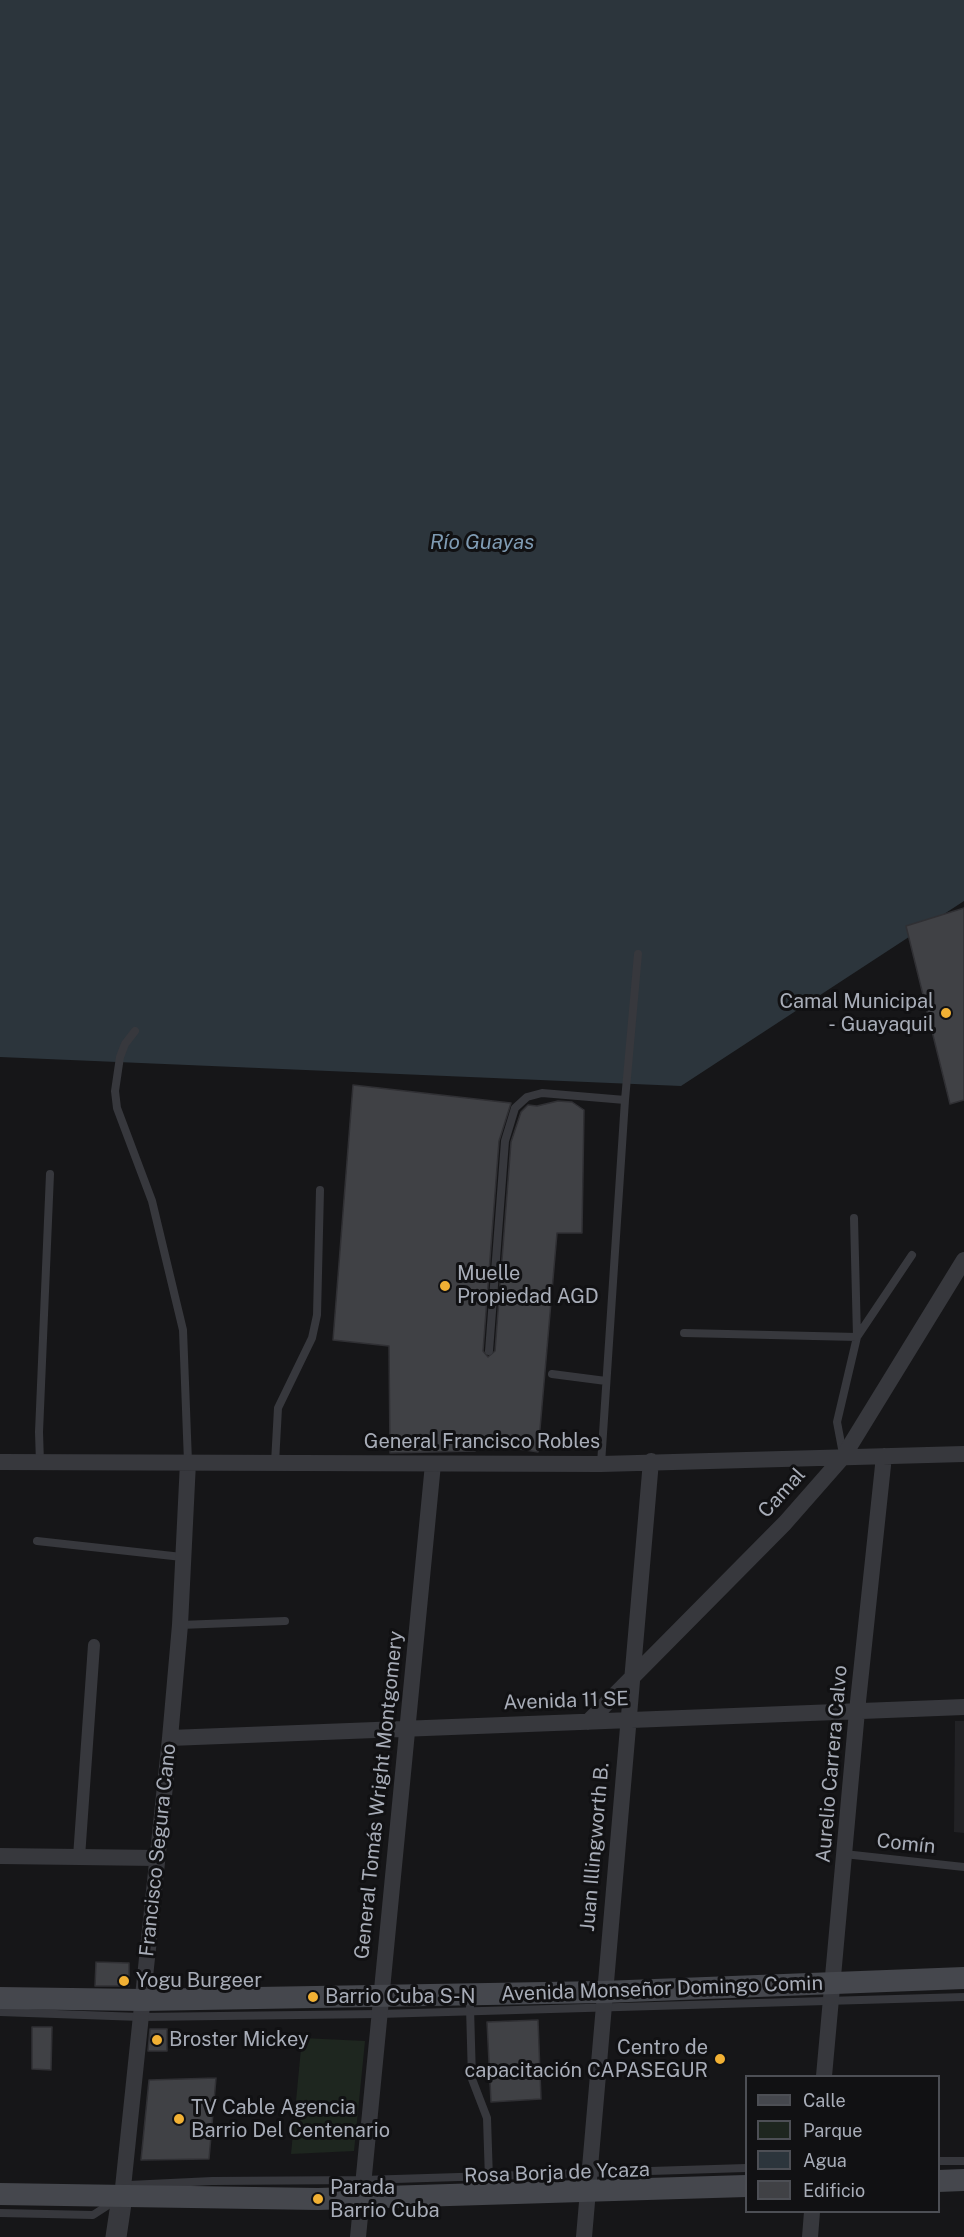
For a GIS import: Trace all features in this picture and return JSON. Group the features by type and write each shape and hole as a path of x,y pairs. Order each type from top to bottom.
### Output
{"main road":[{"name":"Avenida Monseñor Domingo Comin","path":"0,1998 141,2009 603,2001 832,1993 964,1978"},
{"path":"940,2181 964,2180"},
{"name":"Rosa Borja de Ycaza","path":"0,2194 318,2199 363,2188 489,2184 589,2182 745,2186"}],"street":[{"name":"Camal","path":"588,1722 785,1522 843,1457 964,1260"},
{"name":"General Francisco Robles","path":"0,1462 601,1464 964,1454"},
{"name":"Aurelio Carrera Calvo","path":"824,2075 857,1711 884,1456"},
{"name":"Juan Illingworth B.","path":"584,2237 651,1461"},
{"name":"Francisco Segura Cano","path":"116,2237 170,1738 180,1625 188,1462"},
{"name":"General Tomás Wright Montgomery","path":"358,2237 433,1464"},
{"path":"79,1857 94,1645"},
{"name":"Avenida 11 SE","path":"170,1738 964,1707"},
{"path":"0,1856 157,1858"},
{"path":"810,2237 812,2213"}],"lane":[{"path":"601,1464 625,1100 638,954"},
{"path":"135,1031 125,1044 120,1057 115,1091 117,1108 152,1201 183,1330 188,1462"},
{"path":"489,1351 505,1141 515,1108 527,1097 542,1093 625,1100"},
{"path":"40,1463 39,1432 50,1174"},
{"path":"274,1463 278,1408 312,1338 317,1315 320,1190"},
{"path":"843,1457 837,1422 858,1337 854,1218"},
{"path":"858,1337 912,1255"},
{"path":"684,1333 858,1337"},
{"path":"552,1374 606,1381"},
{"path":"37,1541 182,1557"},
{"path":"180,1625 285,1621"},
{"name":"Comín","path":"844,1854 964,1867"},
{"name":"Avenida Monseñor Domingo Comin","path":"832,1993 964,1997"},
{"path":"470,2003 472,2079 487,2118 489,2184"},
{"name":"Avenida Monseñor Domingo Comin","path":"0,2012 141,2009"},
{"path":"940,2161 964,2161"},
{"name":"Rosa Borja de Ycaza","path":"589,2182 745,2168"},
{"path":"0,2213 93,2214 122,2197"}],"shaded area":[{"path":"955,1721 964,1721 964,1833 954,1832"}],"green space":[{"path":"302,2038 365,2041 354,2151 291,2154"}],"water":[{"name":"Río Guayas","path":"0,0 964,0 964,901 681,1086 0,1057"}],"building":[{"name":"Camal Municipal - Guayaquil","path":"964,908 964,1100 950,1104 906,926"},
{"name":"Muelle Propiedad AGD","path":"353,1085 511,1103 499,1141 483,1351 488,1357 495,1351 511,1142 521,1112 528,1105 537,1106 558,1101 572,1102 584,1110 582,1233 557,1233 538,1452 513,1448 514,1439 478,1439 475,1451 390,1453 389,1346 333,1340"},
{"path":"96,1962 129,1963 129,1986 95,1986"},
{"path":"538,2020 541,2099 491,2102 487,2022"},
{"path":"32,2027 52,2027 51,2070 32,2069"},
{"name":"Broster Mickey","path":"150,2029 167,2029 167,2051 148,2051"},
{"name":"TV Cable Agencia Barrio Del Centenario","path":"216,2078 209,2159 141,2160 149,2080"}],"place":[{"name":"Camal Municipal - Guayaquil","path":"946,1013"},
{"name":"Muelle Propiedad AGD","path":"445,1286"},
{"name":"Yogu Burgeer","path":"124,1981"},
{"name":"Barrio Cuba S-N","path":"313,1997"},
{"name":"Broster Mickey","path":"157,2040"},
{"name":"Centro de capacitación CAPASEGUR","path":"720,2059"},
{"name":"TV Cable Agencia Barrio Del Centenario","path":"179,2119"},
{"name":"Parada Barrio Cuba","path":"318,2199"}]}
